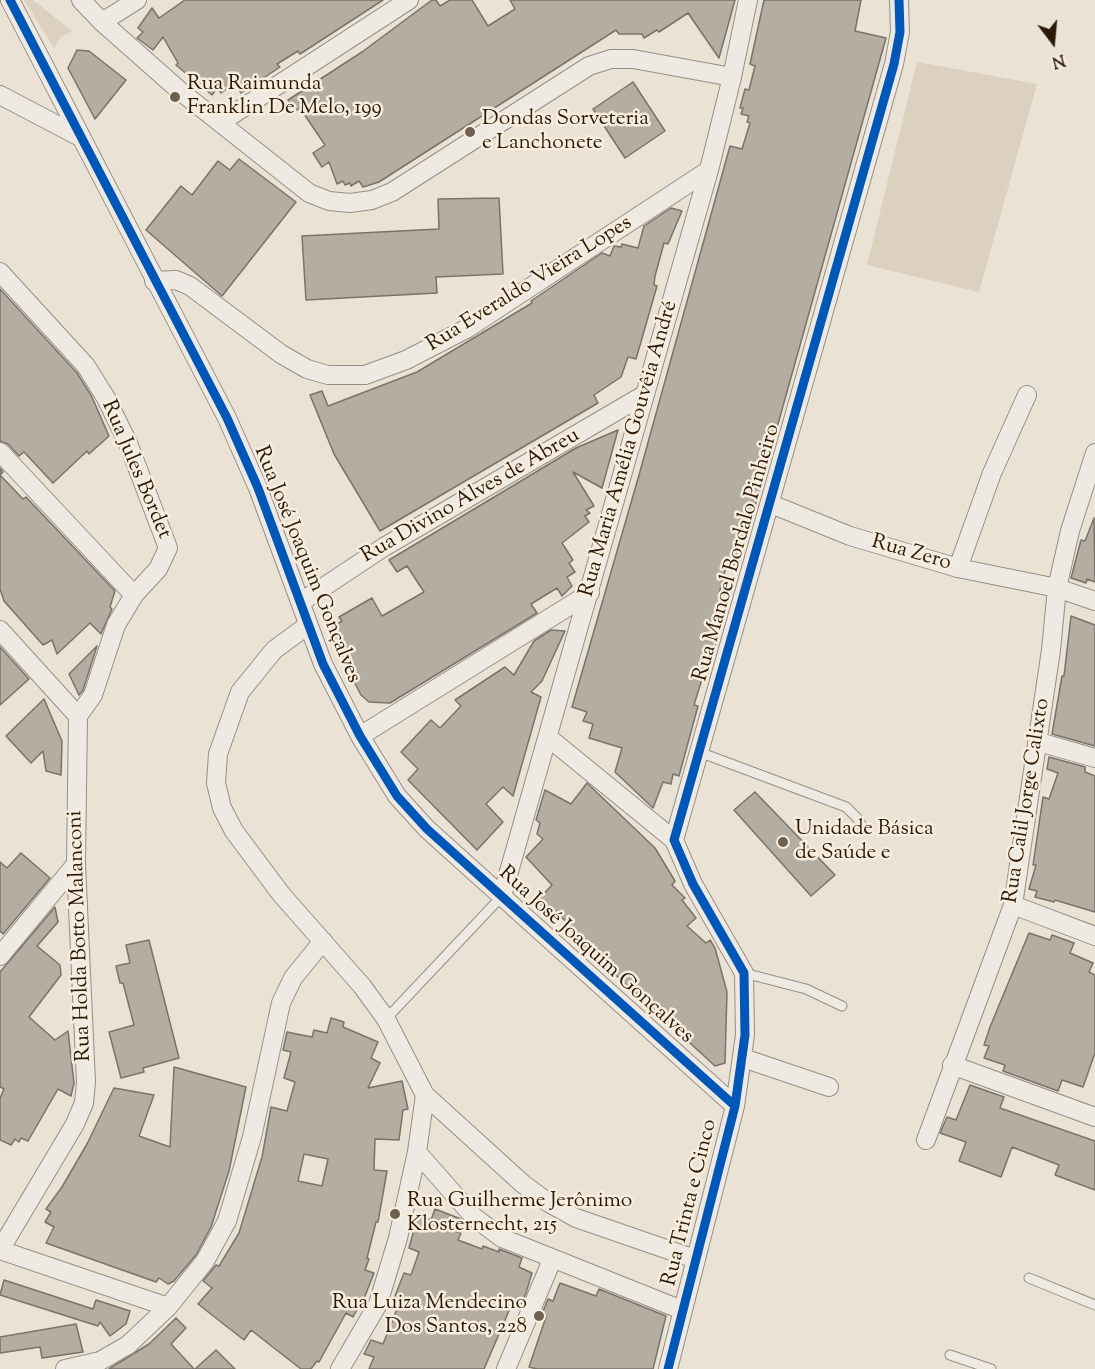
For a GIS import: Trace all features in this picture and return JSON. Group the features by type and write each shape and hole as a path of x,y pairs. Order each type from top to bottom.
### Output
{"street":[{"name":"Rua José Joaquim Gonçalves","path":"10,0 227,418 258,488 323,664 360,736 397,796 426,829 735,1106"},
{"path":"81,0 102,22 180,91 309,193 329,201 350,203 372,200 392,192 589,66 610,59 633,59 732,77"},
{"path":"102,22 137,0"},
{"path":"221,122 409,0"},
{"name":"Rua Maria Amélia Gouvêia André","path":"502,896 549,738 709,170 748,0"},
{"name":"Rua Manoel Bordalo Pinheiro","path":"674,840 894,64 900,32 898,0"},
{"path":"0,95 81,137"},
{"name":"Rua Everaldo Vieira Lopes","path":"154,281 177,280 190,286 281,354 307,369 328,375 365,375 416,356 468,328 709,170"},
{"name":"Rua Jules Bordet","path":"0,272 86,366 106,398 128,443 168,548 158,569 134,595 116,625 93,695 78,716"},
{"name":"Rua Divino Alves de Abreu","path":"301,602 384,546 644,395"},
{"path":"958,568 992,473 1026,395"},
{"path":"0,452 134,595"},
{"name":"Rua Calil Jorge Calixto","path":"926,1140 1013,905 1039,742 1057,588 1070,531 1095,453"},
{"name":"Rua Zero","path":"771,504 850,536 958,568 1057,588 1095,601"},
{"path":"360,736 590,593"},
{"path":"309,625 274,650 240,692 218,754 216,783 222,808 234,831 257,865 362,986 386,1019 425,1095 523,1184 549,1203 576,1218 695,1259"},
{"path":"0,630 78,716"},
{"name":"Rua Holda Botto Malanconi","path":"0,1250 47,1173 84,1103 86,1082 76,864 78,716"},
{"path":"549,738 674,840 693,884 744,972 743,1058 735,1106"},
{"path":"1039,742 1095,758"},
{"path":"0,956 76,864"},
{"path":"1013,905 1095,936"},
{"path":"65,1369 100,1361 128,1345 168,1307 205,1261 227,1221 252,1137 281,1002 293,978 323,941"},
{"path":"743,1058 829,1087"},
{"path":"952,1065 1095,1116"},
{"path":"340,1369 378,1304 398,1238 417,1152 425,1095"},
{"name":"Rua Trinta e Cinco","path":"668,1369 735,1106"},
{"path":"417,1152 474,1217 502,1238 552,1260 637,1290 682,1310"},
{"path":"0,1250 168,1307"},
{"path":"506,1369 552,1260"}],"lane":[{"path":"699,752 846,807 863,828"},
{"path":"386,1019 502,896"},
{"path":"744,972 806,989 842,1006"},
{"path":"1029,1278 1095,1305"},
{"path":"950,1355 991,1369"}],"shaded area":[{"path":"24,0 33,0 72,31 61,37 54,48"},
{"path":"917,62 1037,84 979,292 867,265"}],"building":[{"path":"185,0 383,0 300,54 298,51 277,64 280,67 241,93 235,83 221,93 217,88 212,95 176,65 178,63 163,37 153,50 137,38 143,32 138,28 152,8 159,18"},
{"path":"432,0 436,0 440,6 450,0 472,0 488,26 515,9 510,0 735,0 719,58 688,13 659,32 657,30 644,38 642,34 619,34 616,30 379,182 363,187 359,181 351,186 350,183 345,185 343,181 337,184 329,162 322,167 313,153 325,145 300,108 294,112 288,100 362,52"},
{"path":"764,0 861,0 855,31 886,38 738,566 727,563 718,598 728,601 706,680 702,679 694,705 698,706 679,776 673,774 671,784 663,782 653,808 615,772 622,748 589,738 593,724 583,721 587,712 572,707 730,146 742,149 750,123 747,122 749,116 741,114 743,108 740,108 745,89 749,90 755,66 750,64"},
{"path":"77,50 89,51 126,80 95,119 68,68"},
{"path":"633,82 665,131 625,158 593,109"},
{"path":"239,159 296,202 222,296 146,230 181,186 192,195 218,161 230,170"},
{"path":"499,198 503,274 436,277 437,293 306,300 302,236 439,229 438,199"},
{"path":"671,208 682,211 668,244 664,243 655,276 654,285 657,286 636,359 628,357 621,377 594,395 598,403 380,531 334,454 310,395 322,391 328,406 417,372 532,303 531,301 602,253 610,256 614,246 621,247 622,244 638,248 644,226"},
{"path":"0,289 77,373 92,397 109,436 89,454 87,451 53,483 24,452 19,456 8,444 0,441"},
{"path":"618,430 602,488 573,472 594,506 586,510 590,513 585,516 589,522 562,543 573,560 569,563 575,572 567,577 572,586 562,596 557,588 531,604 537,613 390,703 369,702 361,695 327,630 342,621 339,617 372,598 382,616 424,592 407,566 397,572 389,560 576,448"},
{"path":"0,475 23,499 26,497 115,591 110,607 112,609 101,634 90,623 57,654 52,640 43,645 4,601 0,589"},
{"path":"1094,518 1095,582 1087,579 1086,583 1071,578 1081,540 1085,541"},
{"path":"1071,616 1095,625 1095,746 1052,734 1062,676 1064,676"},
{"path":"551,630 565,631 542,681 531,692 541,697 513,796 503,787 486,804 503,822 477,850 408,780 418,769 401,752 431,720 440,728 461,706 455,700 505,667 514,675 534,641"},
{"path":"97,646 83,690 79,695 69,674"},
{"path":"0,647 29,679 0,705"},
{"path":"44,699 62,741 61,775 46,771 43,751 31,763 6,736"},
{"path":"1049,757 1085,767 1085,772 1095,776 1095,912 1055,900 1054,902 1035,897 1037,891 1029,889 1036,865 1033,865 1043,797 1049,799 1058,773 1047,769"},
{"path":"587,783 655,848 675,881 672,885 685,898 682,900 696,918 687,926 706,943 710,940 715,948 727,992 725,1063 715,1066 571,934 575,930 556,912 552,916 537,901 552,885 526,857 543,839 537,834 540,823 536,820 545,790 571,804"},
{"name":"Unidade Básica de Saúde e","path":"755,792 835,875 811,896 734,810"},
{"path":"21,853 50,878 3,934 0,931 0,862 7,868"},
{"path":"55,907 58,922 37,946 60,965 61,975 29,1017 55,1040 68,1031 74,1083 71,1096 58,1089 28,1141 21,1138 19,1142 15,1139 11,1145 0,1140 0,1098 4,1089 0,1087 0,972"},
{"path":"1029,933 1050,940 1052,935 1074,943 1070,953 1093,963 1089,972 1095,975 1095,1053 1083,1087 1062,1080 1058,1091 1003,1071 1005,1065 984,1058 989,1046 984,1045 990,1027"},
{"path":"149,940 179,1058 143,1068 144,1072 121,1078 109,1032 134,1025 116,966 130,963 126,945"},
{"path":"331,1018 344,1022 343,1027 378,1042 371,1058 380,1063 368,1088 402,1081 408,1109 403,1110 399,1140 375,1139 374,1170 387,1171 378,1222 376,1222 365,1270 374,1273 365,1296 353,1317 346,1313 319,1362 317,1361 311,1369 301,1369 251,1330 244,1340 198,1304 212,1288 203,1281 216,1265 219,1266 239,1233 262,1157 271,1107 287,1111 295,1082 284,1078 291,1052 283,1050 287,1032 312,1037 314,1030 327,1033","holes":["304,1154 328,1159 322,1186 298,1181"]},
{"path":"174,1067 246,1087 229,1171 211,1227 196,1255 174,1281 168,1284 159,1278 156,1282 46,1243 54,1227 45,1222 51,1212 46,1209 87,1144 114,1088 154,1095 139,1136 170,1147"},
{"path":"970,1085 1004,1097 1000,1108 1095,1141 1095,1190 1055,1175 1059,1165 1012,1147 1001,1177 959,1161 966,1142 940,1133 947,1117 956,1120"},
{"path":"435,1209 461,1219 457,1232 461,1233 458,1240 482,1249 483,1246 499,1252 499,1249 522,1258 519,1267 532,1273 526,1293 519,1309 511,1306 484,1369 369,1369 374,1357 364,1354 371,1340 383,1344 399,1304 393,1301 404,1273 411,1275 419,1252 409,1248 418,1215 431,1220"},
{"path":"4,1280 93,1309 96,1300 130,1311 126,1324 110,1336 100,1322 98,1326 0,1295"},
{"path":"560,1283 596,1296 599,1289 666,1316 653,1369 537,1369 529,1367 546,1317 541,1316 548,1299 553,1301"},
{"path":"176,1318 186,1328 171,1344 194,1369 109,1369 149,1344"},
{"path":"76,1324 83,1352 42,1358 40,1347 0,1353 0,1337"},
{"path":"216,1350 235,1369 195,1369"}],"cycle path":[{"path":"10,0 227,418 258,488 323,664 360,736 397,796 427,829 735,1106"},
{"path":"668,1369 735,1106 745,1035 744,973 693,884 674,840 894,64 900,32 899,0"}],"place":[{"name":"Rua Raimunda Franklin De Melo, 199","path":"175,97"},
{"name":"Dondas Sorveteria e Lanchonete","path":"470,132"},
{"name":"Unidade Básica de Saúde e","path":"783,842"},
{"name":"Rua Guilherme Jerônimo Klosternecht, 215","path":"395,1214"},
{"name":"Rua Luiza Mendecino Dos Santos, 228","path":"539,1316"}]}
